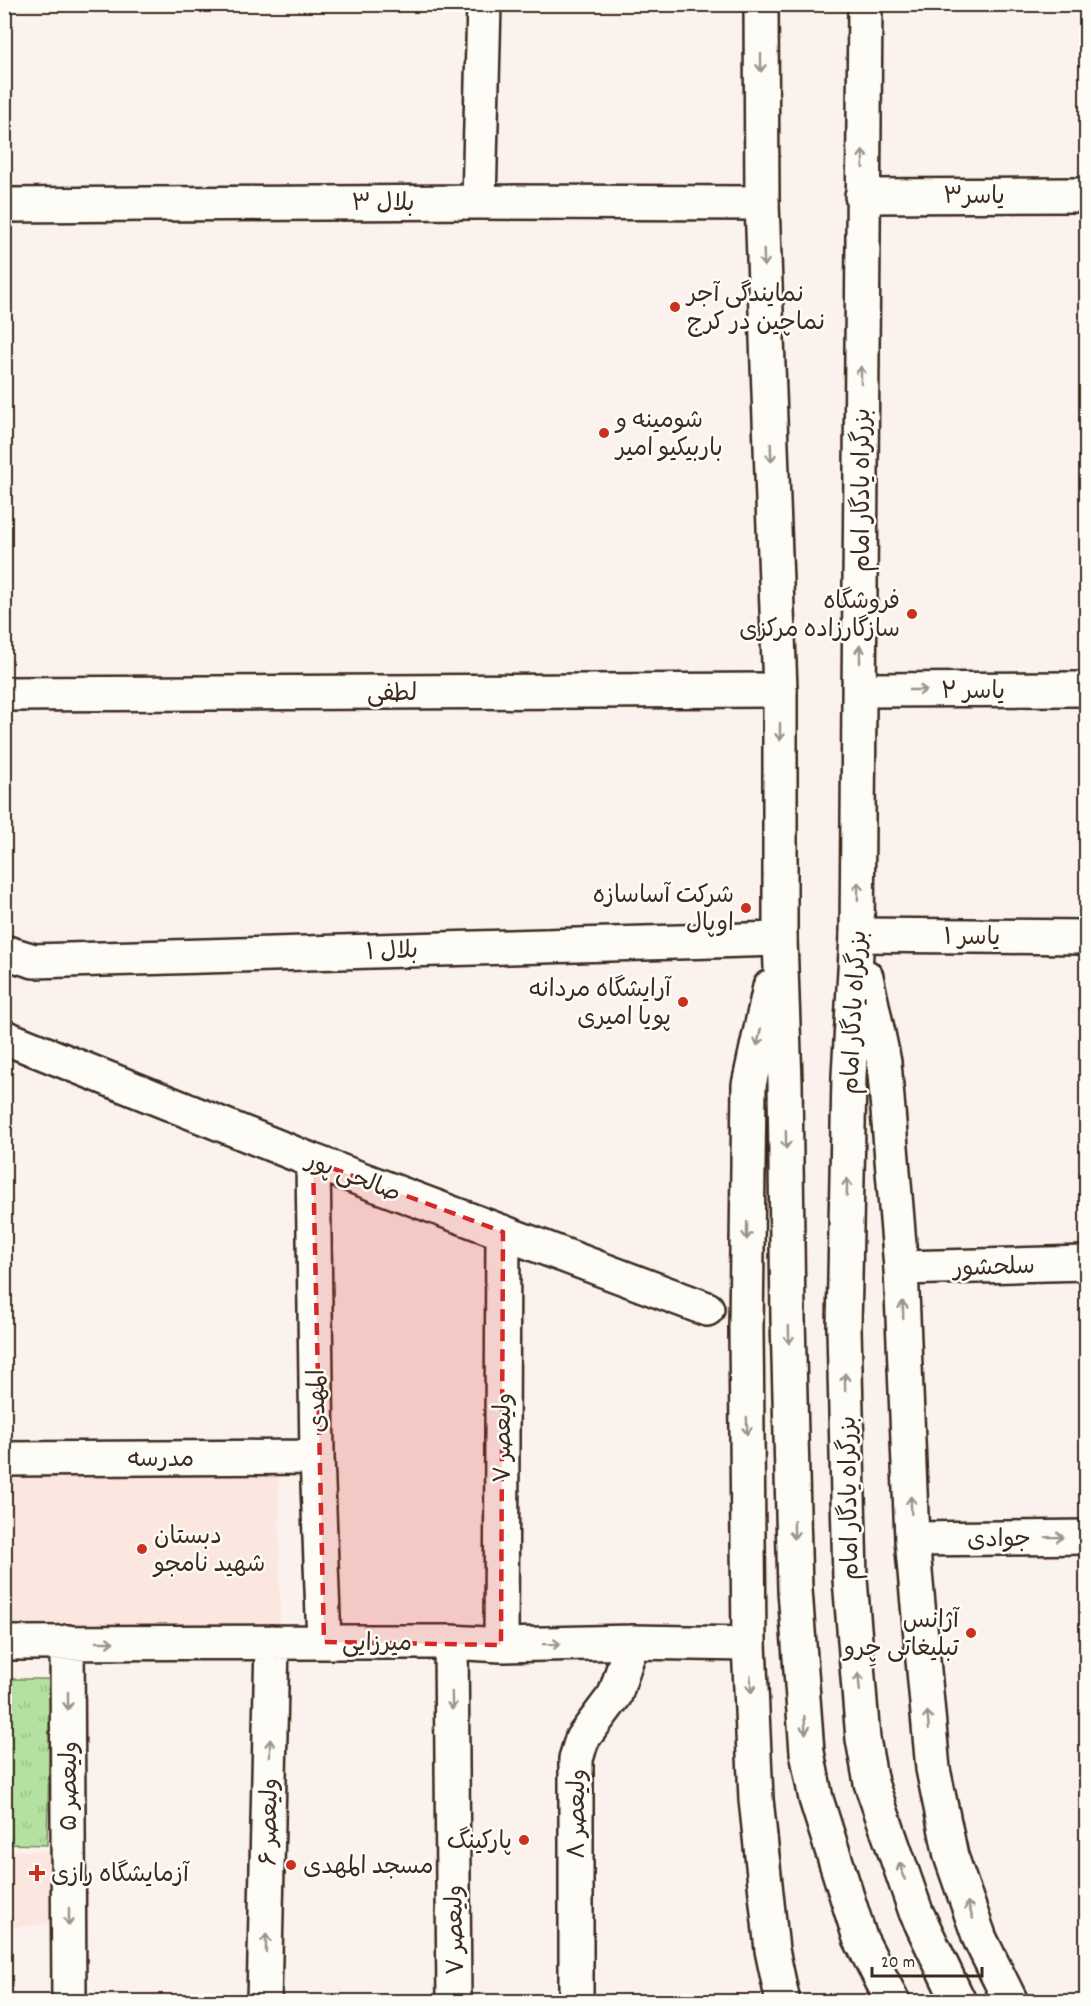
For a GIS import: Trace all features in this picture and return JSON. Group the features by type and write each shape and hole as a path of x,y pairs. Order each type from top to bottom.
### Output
{"main road":[{"path":"479,202 484,4"},
{"path":"761,4 762,203 780,690 780,939 795,1590 807,1752 816,1799 860,1938 892,2001"},
{"name":"بزرگراه یادگار امام","path":"865,4 857,935 849,1076 844,1328 850,1579 863,1738 871,1783 916,1912 958,2001"},
{"name":"یاسر۳","path":"862,196 1086,195"},
{"name":"بلال ۳","path":"4,205 762,203"},
{"name":"یاسر ۲","path":"860,690 1086,689"},
{"name":"لطفی","path":"4,694 780,690"},
{"path":"857,935 884,1062 902,1268 912,1539 933,1769 951,1856 980,1939 1011,2001"},
{"name":"یاسر ۱","path":"857,935 1086,937"},
{"path":"780,939 748,1085 746,1329 749,1644 756,1799 772,1950 783,2001"},
{"name":"بلال ۱","path":"4,952 34,961 780,939"},
{"name":"صالحی پور","path":"4,1037 313,1161 707,1309"},
{"name":"المهدی","path":"313,1161 317,1457 324,1642"},
{"name":"ولیعصر ۷","path":"501,1645 503,1232"},
{"name":"سلحشور","path":"902,1268 1086,1263"},
{"name":"مدرسه","path":"4,1459 317,1457"},
{"name":"جوادی","path":"912,1539 1086,1537"},
{"name":"ولیعصر ۵","path":"68,1642 69,2001"},
{"name":"ولیعصر ۶","path":"264,2001 272,1642"},
{"name":"میرزایی","path":"4,1643 451,1642 501,1645 632,1642 749,1644"},
{"name":"ولیعصر ۷","path":"451,1642 454,2001"},
{"name":"ولیعصر ۸","path":"576,2001 576,1759 582,1739 615,1695 632,1642"},
{"path":"772,1950 808,2001"}],"highlighted area":[{"path":"313,1161 503,1232 501,1645 324,1642"}],"shaded area":[{"name":"دبستان شهید نامجو","path":"5,1475 279,1476 280,1626 5,1623"},
{"name":"آزمایشگاه رازی","path":"5,1851 68,1851 69,1922 5,1928"}],"green space":[{"path":"5,1679 51,1679 47,1845 5,1844"}],"place":[{"name":"نمایندگی آجر نماچین در کرج","path":"675,307"},
{"name":"شومینه و باربیکیو امیر","path":"604,433"},
{"name":"فروشگاه سازگارزاده مرکزی","path":"912,614"},
{"name":"شرکت آساسازه اوپال","path":"746,908"},
{"name":"آرایشگاه مردانه پویا امیری","path":"683,1002"},
{"name":"دبستان شهید نامجو","path":"142,1549"},
{"name":"آژانس تبلیغاتی چِرو","path":"971,1633"},
{"name":"پارکینگ","path":"524,1840"},
{"name":"مسجد المهدی","path":"291,1865"},
{"name":"آزمایشگاه رازی","path":"37,1873"}]}
